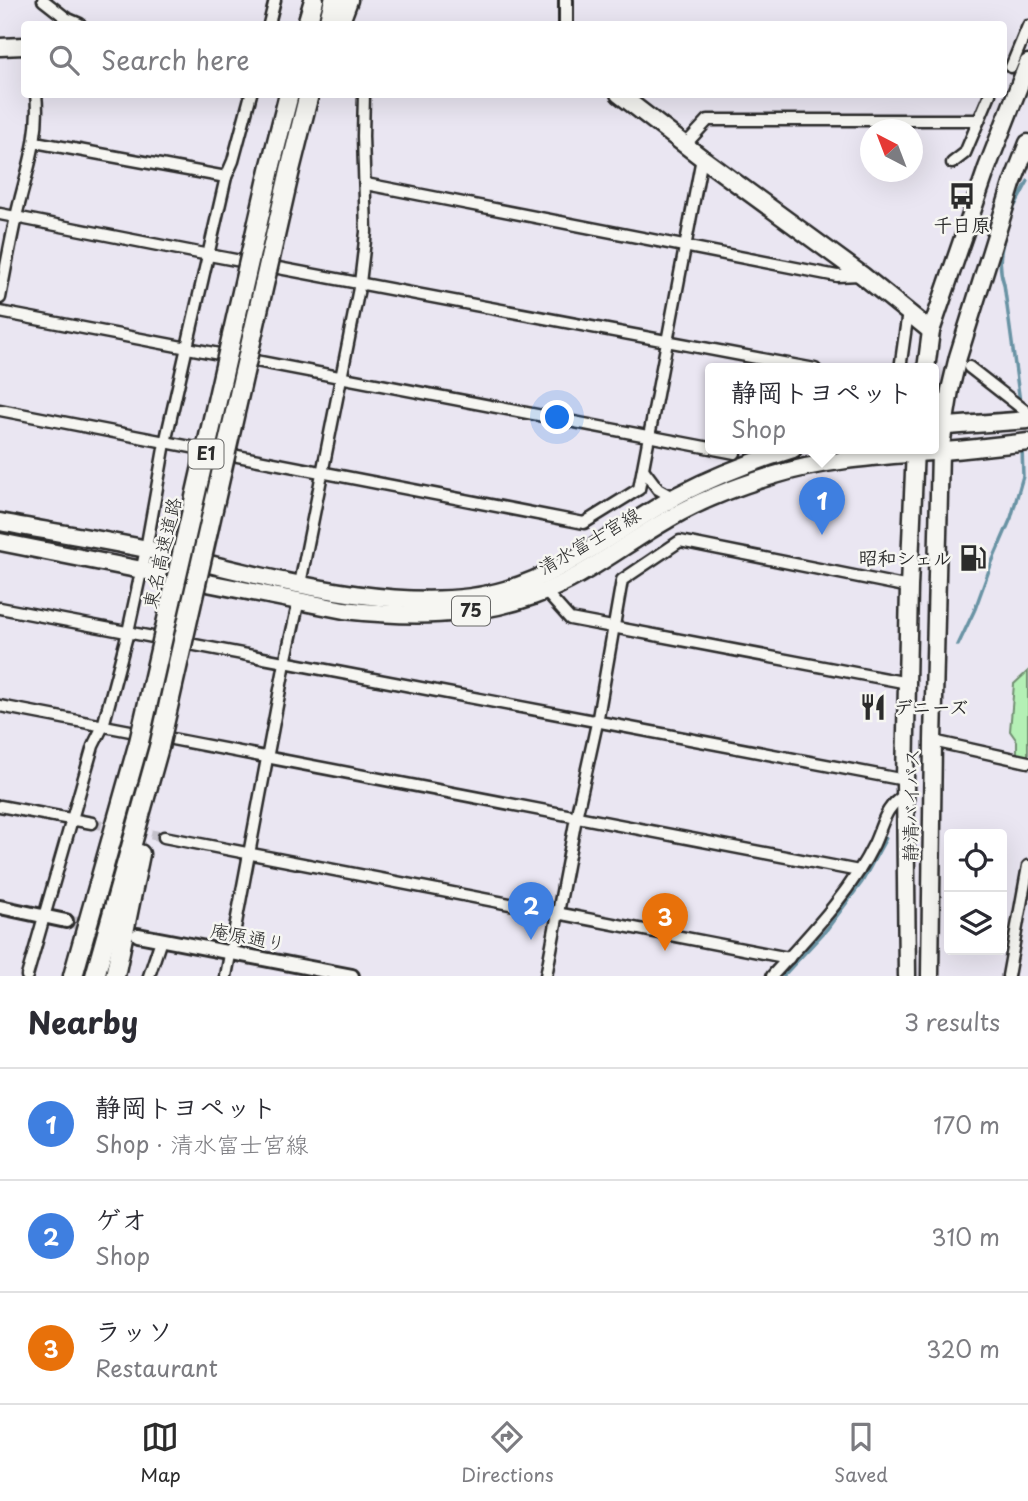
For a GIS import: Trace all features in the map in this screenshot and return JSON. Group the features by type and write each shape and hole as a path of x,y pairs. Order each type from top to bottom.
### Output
{"highway":[{"path":"308,21 314,0"},
{"path":"329,21 334,0"},
{"path":"340,21 348,0"},
{"name":"東名高速道路","path":"73,976 139,742 288,98"},
{"name":"E1","path":"95,976 157,756 310,98"},
{"path":"115,976 132,900 157,756"}],"main road":[{"path":"0,47 21,46"},
{"path":"927,363 931,331 1019,69"},
{"path":"624,98 862,275 931,331"},
{"name":"静清バイパス","path":"930,976 940,426 958,356 1012,184 1028,143"},
{"path":"940,426 1028,420"},
{"name":"清水富士宮線","path":"940,452 1028,442"},
{"name":"清水富士宮線","path":"0,542 141,572 300,592 406,600 452,599 505,590 548,574 674,498 724,472 778,454"},
{"name":"清水富士宮線","path":"0,522 146,549 300,592 344,610 441,616 501,607 545,591 568,580 667,519 703,501 774,475 812,465 887,454"},
{"name":"静清バイパス","path":"907,976 905,788 915,454"}],"street":[{"path":"43,0 73,21"},
{"path":"270,21 275,0"},
{"path":"566,0 566,21"},
{"path":"1019,69 1028,26"},
{"path":"0,298 16,217 35,142 36,98"},
{"path":"27,976 93,746 103,726 128,632 165,443 226,177 250,98"},
{"path":"226,976 266,758 360,283 366,232 362,136 364,98"},
{"path":"952,163 965,153 988,98"},
{"path":"685,145 708,120 978,120"},
{"path":"35,142 226,177"},
{"path":"0,410 584,523 639,489 702,158"},
{"path":"366,184 837,276 862,275"},
{"path":"0,214 784,363"},
{"path":"0,312 705,448"},
{"path":"901,363 908,312"},
{"path":"969,367 1028,413"},
{"path":"643,469 659,489 674,498"},
{"path":"546,976 597,723 622,580 680,541 909,587"},
{"path":"545,591 570,619 908,683"},
{"path":"0,608 597,723 905,788 889,807 859,871 827,916 772,976"},
{"path":"0,706 859,871"},
{"path":"933,741 1028,762"},
{"path":"0,806 92,823"},
{"path":"164,837 789,958"},
{"path":"1008,976 1022,925 1028,866"},
{"path":"0,907 66,921"},
{"name":"庵原通り","path":"138,935 352,976"},
{"path":"149,976 161,940"}],"green space":[{"path":"1028,671 1028,757 1017,756 1017,741 1010,731 1014,684"}],"waterway":[{"path":"1011,213 1028,181"},
{"path":"1007,227 1000,262 1020,402"},
{"path":"958,645 1011,518 1023,476 1022,448"},
{"path":"783,976 827,929 862,882 886,838"}],"tunnel":[{"path":"92,823 164,837"},
{"path":"66,921 113,930"}],"place":[{"name":"千日原","path":"962,196"},
{"name":"静岡トヨペット","path":"822,535"},
{"name":"昭和シェル","path":"973,558"},
{"name":"デニーズ","path":"873,707"},
{"name":"ゲオ","path":"531,940"},
{"name":"ラッソ","path":"665,951"}]}
